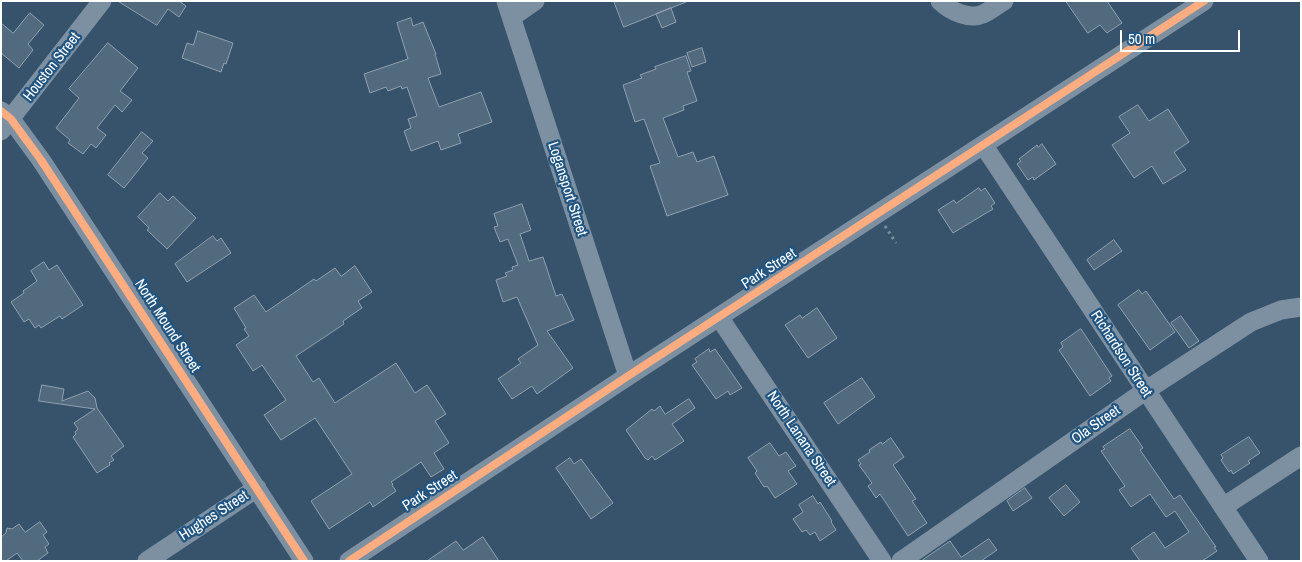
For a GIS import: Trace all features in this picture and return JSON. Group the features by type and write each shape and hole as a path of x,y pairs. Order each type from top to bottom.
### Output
{"street":[{"name":"Houston Street","path":"4,120 102,1"},
{"path":"509,9 535,1"},
{"path":"940,1 952,10 977,16 984,14 1004,1"},
{"name":"Park Street","path":"349,561 628,376 1204,1"},
{"name":"Logansport Street","path":"509,9 628,376"},
{"name":"North Mound Street","path":"4,120 46,168 304,561"},
{"name":"Richardson Street","path":"984,146 1223,507 1250,558"},
{"name":"Ola Street","path":"901,561 1145,391 1251,322 1281,310 1301,307"},
{"name":"North Lanana Street","path":"719,317 882,561"},
{"path":"1223,507 1301,456"},
{"name":"Hughes Street","path":"146,561 257,488"}],"building":[{"path":"118,1 179,1 186,6 179,17 168,9 157,25"},
{"path":"614,1 686,1 686,2 624,27"},
{"path":"1066,1 1107,1 1122,23 1107,33 1100,25 1088,33"},
{"path":"671,8 676,22 662,28 656,14"},
{"path":"30,13 44,25 28,44 33,50 19,68 1,53 1,23 13,33"},
{"path":"411,18 413,26 423,22 436,54 441,74 428,78 439,107 481,92 492,122 458,134 461,143 441,150 438,141 411,151 404,131 411,128 408,119 417,116 407,87 402,89 401,86 388,91 386,87 370,93 364,74 408,59 397,23"},
{"path":"198,31 233,43 226,64 224,63 221,72 182,58 187,43 193,45"},
{"path":"108,43 138,68 120,91 132,100 122,112 115,105 97,128 106,135 96,148 91,144 83,154 68,143 70,140 56,128 79,98 69,89"},
{"path":"702,48 706,62 692,67 687,53"},
{"path":"686,56 691,71 687,72 697,101 683,106 684,110 663,118 678,157 693,152 697,162 714,156 728,195 667,216 650,166 660,163 644,119 635,122 623,85 642,78 640,75 656,69 655,67"},
{"path":"1138,105 1149,121 1168,109 1189,142 1174,152 1186,170 1163,184 1152,166 1134,178 1112,145 1130,133 1119,117"},
{"path":"142,132 153,141 142,153 148,158 124,188 108,175"},
{"path":"1042,144 1056,164 1034,180 1033,177 1028,180 1017,164 1021,161 1019,159 1037,145 1038,147"},
{"path":"979,188 981,191 985,188 995,203 991,206 993,209 953,233 938,210 954,200 956,203"},
{"path":"160,193 168,201 173,196 196,218 167,249 147,230 149,228 138,217"},
{"path":"522,204 531,230 520,234 529,261 543,257 556,296 562,294 574,320 547,331 573,368 537,394 532,386 512,399 498,379 521,363 518,359 538,345 517,297 503,302 496,280 507,276 505,273 513,270 512,267 518,265 508,239 500,242 494,227 498,226 494,214"},
{"path":"213,236 217,241 221,238 231,253 187,282 175,264"},
{"path":"1114,240 1122,251 1094,270 1087,260"},
{"path":"44,262 49,270 57,265 83,305 62,319 60,316 41,328 39,325 35,328 29,319 24,322 11,302 37,281 31,271"},
{"path":"355,266 372,292 358,301 362,308 343,321 344,324 296,356 313,382 319,378 335,403 396,363 415,393 427,385 446,414 435,421 449,443 434,453 444,469 431,477 421,462 391,482 396,491 373,507 370,502 329,529 311,501 352,474 315,418 281,440 264,415 286,400 262,365 253,371 236,345 249,336 234,308 254,295 266,312 314,279 316,281 335,268 341,276"},
{"path":"1139,290 1142,294 1146,291 1175,332 1150,350 1118,305"},
{"path":"817,308 837,338 808,358 785,325 800,315 802,318"},
{"path":"1181,316 1199,341 1189,348 1171,323"},
{"path":"1081,329 1112,376 1109,378 1111,381 1090,396 1059,350 1063,347 1061,343"},
{"path":"709,349 710,352 715,349 742,388 730,395 728,391 716,399 692,365 697,362 695,359"},
{"path":"862,378 875,397 838,424 824,403"},
{"path":"42,385 64,389 62,401 88,391 95,398 97,408 124,446 111,456 114,460 109,463 110,465 97,473 73,437 78,429 74,423 95,409 39,401"},
{"path":"689,399 695,408 672,424 684,441 655,460 652,456 648,460 645,458 626,430 652,409 654,411 660,406 665,414"},
{"path":"1130,429 1143,448 1140,450 1174,499 1180,495 1216,547 1214,547 1217,551 1202,561 1140,561 1131,548 1154,532 1165,548 1189,532 1175,511 1166,517 1150,494 1131,507 1119,490 1125,486 1101,451 1105,449 1103,447"},
{"path":"1249,437 1260,453 1248,461 1250,463 1233,474 1231,470 1229,472 1221,460 1223,458 1221,455"},
{"path":"891,438 904,457 893,465 916,499 912,501 927,523 908,536 880,494 876,498 868,486 872,483 859,465 861,464 858,460 881,442 882,444"},
{"path":"770,443 779,456 786,452 796,466 788,471 797,484 775,498 767,486 764,487 755,473 757,471 748,458"},
{"path":"570,458 574,464 581,459 613,503 591,519 556,468"},
{"path":"1066,485 1080,502 1064,516 1049,498"},
{"path":"1025,488 1032,498 1013,511 1007,501"},
{"path":"813,496 818,504 820,502 836,530 820,541 815,532 810,535 806,530 802,532 793,519 803,512 799,505"},
{"path":"40,522 47,532 43,535 49,544 45,547 48,553 37,561 23,561 17,553 6,561 1,561 1,537 6,533 7,528 12,529 19,524 25,532"},
{"path":"483,537 499,561 427,561 456,541 463,550"},
{"path":"989,539 997,550 981,561 921,561 950,541 961,557"}],"cycle path":[{"path":"349,561 628,376 1204,1"},
{"path":"1,111 11,119 41,160 304,561"}]}
